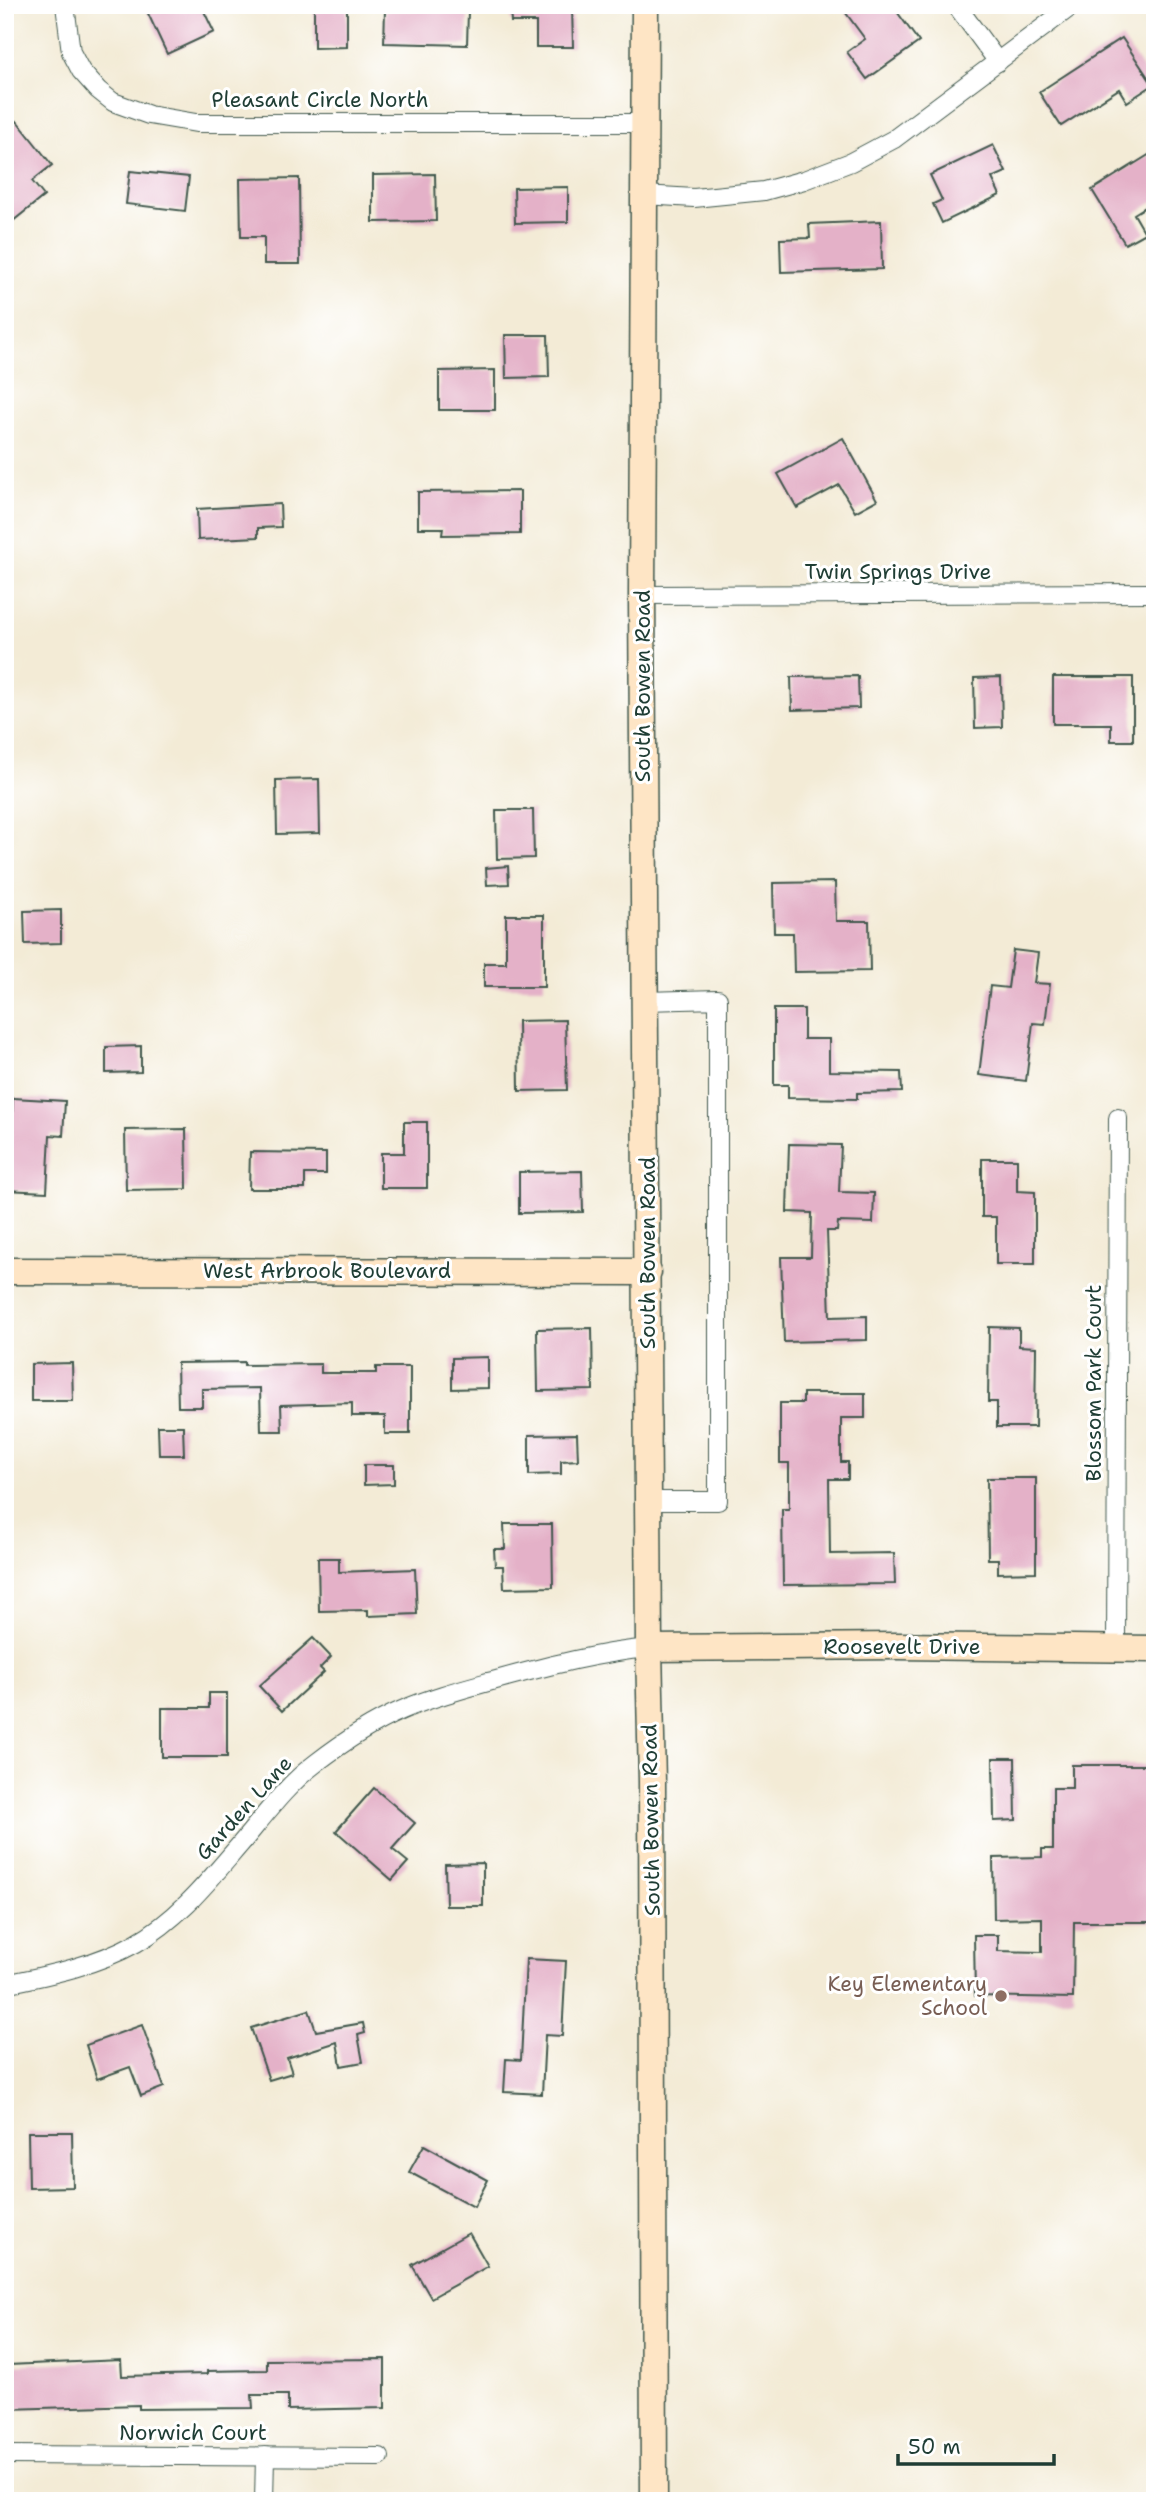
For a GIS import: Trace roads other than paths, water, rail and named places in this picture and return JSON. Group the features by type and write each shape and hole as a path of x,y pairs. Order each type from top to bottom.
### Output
{"main road":[{"name":"South Bowen Road","path":"645,5 642,595 652,1782 654,2501"},
{"name":"West Arbrook Boulevard","path":"5,1271 648,1272"},
{"name":"Roosevelt Drive","path":"649,1648 897,1646 1155,1649"}],"street":[{"name":"Pleasant Circle North","path":"65,5 71,52 81,71 113,102 149,115 196,123 644,122"},
{"path":"956,5 998,62"},
{"path":"644,195 694,198 764,191 804,180 851,162 894,139 1073,5"},
{"name":"Twin Springs Drive","path":"642,595 1155,593"},
{"path":"645,1001 718,999 718,1501 649,1501"},
{"name":"Blossom Park Court","path":"1116,1649 1118,1118"},
{"name":"Garden Lane","path":"5,1984 94,1961 137,1942 172,1917 208,1882 285,1791 314,1764 360,1732 402,1710 448,1693 533,1670 615,1651 649,1648"},
{"name":"Norwich Court","path":"5,2455 380,2457"},
{"path":"264,2501 265,2456"}],"place":[{"name":"Key Elementary School","path":"1001,1996"}]}
